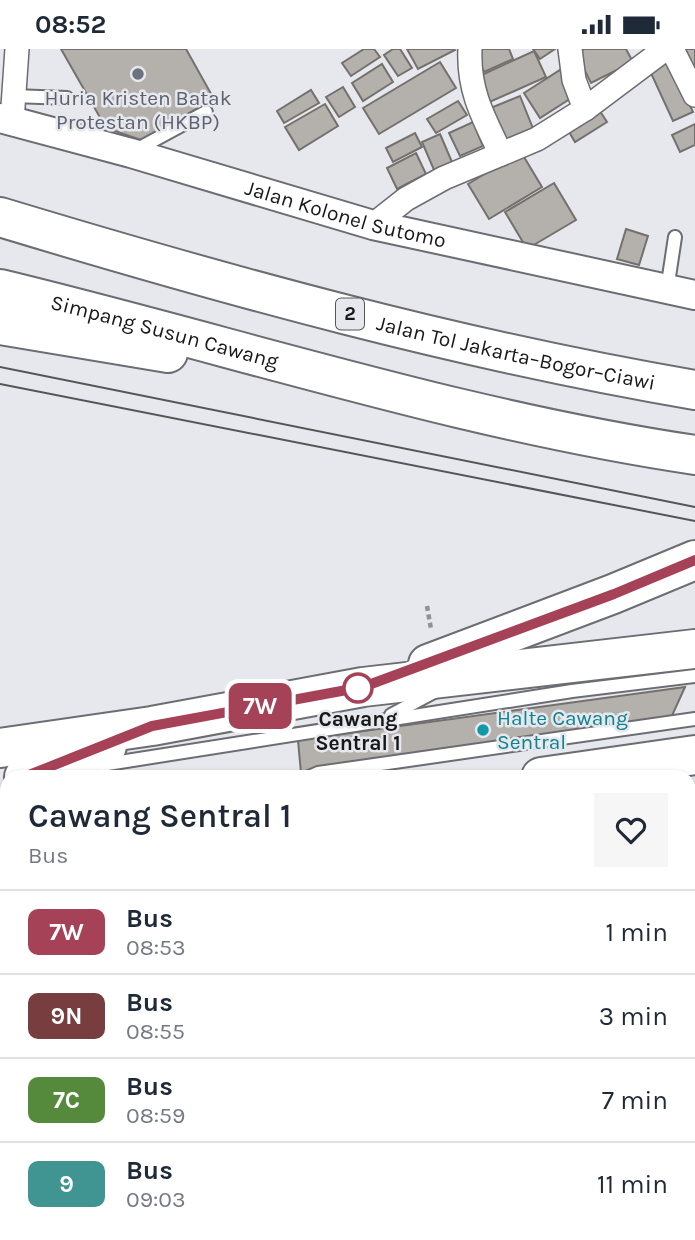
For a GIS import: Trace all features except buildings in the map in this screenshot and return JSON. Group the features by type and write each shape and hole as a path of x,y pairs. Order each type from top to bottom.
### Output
{"highway":[{"path":"0,217 95,246"},
{"name":"2","path":"0,229 95,246"},
{"name":"Jalan Tol Jakarta–Bogor–Ciawi","path":"95,246 482,349 695,390"},
{"name":"Simpang Susun Cawang","path":"0,289 111,316 330,376"},
{"path":"0,325 79,340 330,376 490,417 695,455"},
{"path":"363,687 695,560"},
{"path":"23,770 152,726 363,687 695,649"},
{"path":"590,770 695,755"}],"street":[{"path":"8,112 16,49"},
{"path":"470,49 467,63 472,92 501,154"},
{"path":"570,49 574,80 586,109"},
{"path":"373,225 406,199 444,178 537,139 586,109 665,49"},
{"path":"672,49 695,95"},
{"name":"Jalan Kolonel Sutomo","path":"8,112 131,153 373,225 695,295"}],"lane":[{"path":"8,112 67,98"},
{"path":"131,153 206,112"},
{"path":"667,291 675,237"},
{"path":"378,722 464,675 510,633"},
{"path":"62,770 572,691 695,677"},
{"path":"348,770 695,719"}],"tram line":[{"path":"0,367 695,507"},
{"path":"0,384 695,521"}],"bus line":[{"name":"7W","path":"46,770 152,726 363,687 614,594 695,560"}],"place":[{"name":"Huria Kristen Batak Protestan (HKBP)","path":"138,74"},
{"name":"Cawang Sentral 1","path":"358,688"},
{"name":"Halte Cawang Sentral","path":"483,730"}]}
